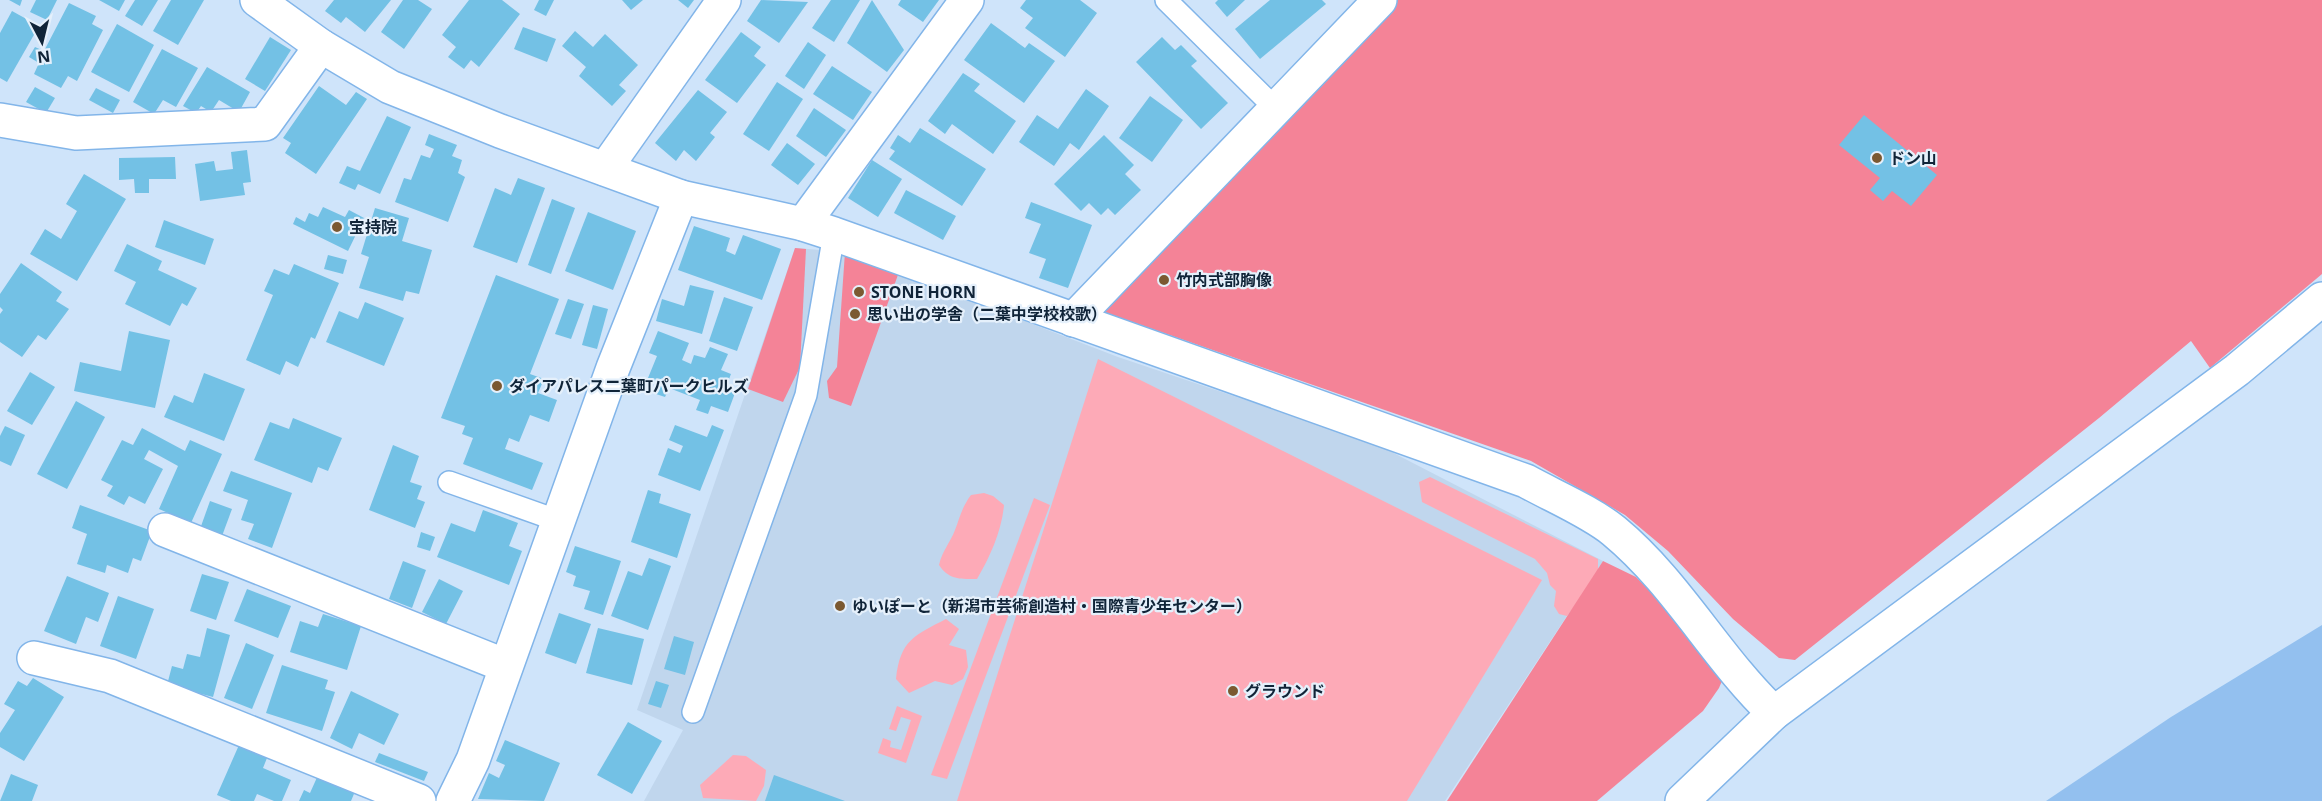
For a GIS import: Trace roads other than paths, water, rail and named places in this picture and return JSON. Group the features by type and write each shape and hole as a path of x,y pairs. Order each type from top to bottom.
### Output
{"street":[{"path":"257,0 321,46 390,87 605,169 681,197 803,224 834,234 1526,481 1613,530 1687,610 1746,686 1774,713"},
{"path":"605,169 724,0"},
{"path":"803,224 968,0"},
{"path":"1072,320 1380,0"},
{"path":"0,120 76,133 264,124 321,46"},
{"path":"453,801 472,760 614,368 681,197"},
{"path":"1682,801 1774,713 2237,370 2322,299"},
{"path":"165,530 506,666"},
{"path":"34,658 110,676 419,801"}],"lane":[{"path":"1166,0 1275,108"},
{"path":"693,712 806,394 834,234"},
{"path":"449,482 559,520"}],"water":[{"path":"2322,625 2322,801 2046,801 2171,717"}],"place":[{"name":"ドン山","path":"1877,158"},
{"name":"宝持院","path":"337,227"},
{"name":"竹内式部胸像","path":"1164,280"},
{"name":"STONE HORN","path":"859,292"},
{"name":"思い出の学舎（二葉中学校校歌）","path":"855,314"},
{"name":"ダイアパレス二葉町パークヒルズ","path":"497,386"},
{"name":"ゆいぽーと（新潟市芸術創造村・国際青少年センター）","path":"840,606"},
{"name":"グラウンド","path":"1233,691"}]}
